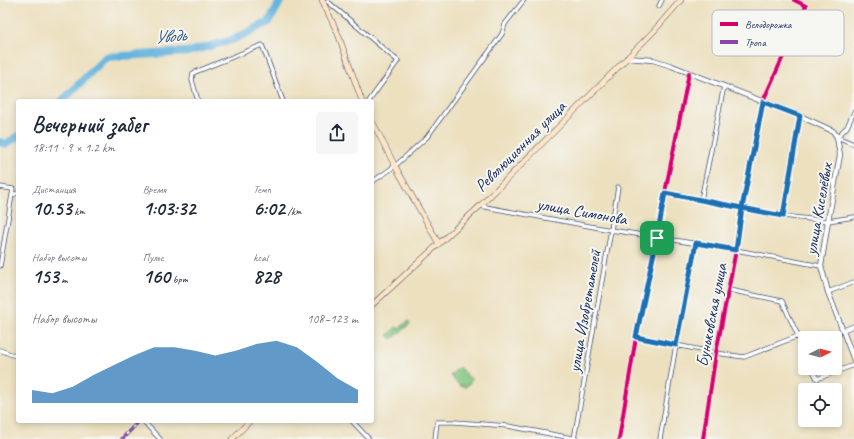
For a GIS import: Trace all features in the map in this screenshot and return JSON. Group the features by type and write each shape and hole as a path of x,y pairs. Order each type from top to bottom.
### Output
{"main road":[{"name":"Революционная улица","path":"374,303 480,206 653,32 681,0"},
{"path":"325,1 361,99"},
{"path":"374,125 395,166 439,244"},
{"path":"232,439 248,423"}],"street":[{"path":"374,181 395,166 427,137 502,34 505,24 524,0"},
{"path":"659,6 662,0"},
{"name":"Буньковская улица","path":"794,0 806,6 804,10"},
{"path":"325,1 398,61 370,99"},
{"path":"197,99 192,80 193,73 262,45 282,99"},
{"name":"Буньковская улица","path":"703,439 716,353 763,102 784,56"},
{"path":"627,58 653,60 724,86 800,116 833,131 837,137 854,144"},
{"path":"619,439 636,337 689,73"},
{"path":"701,200 724,86"},
{"path":"837,137 847,127 854,112"},
{"path":"783,216 800,116"},
{"name":"улица Киселёвых","path":"837,137 840,155 821,266 828,292 854,360"},
{"path":"0,187 13,189 0,266"},
{"name":"улица Изобретателей","path":"575,439 618,187"},
{"path":"665,193 783,216 828,220 854,217"},
{"path":"12,195 16,194"},
{"name":"улица Симонова","path":"480,206 821,266"},
{"path":"660,439 676,345 696,243"},
{"path":"828,292 854,282"},
{"path":"636,337 744,357 798,336 782,301 729,290"},
{"path":"843,330 854,326"},
{"path":"0,350 16,356"},
{"path":"842,370 854,365"},
{"path":"815,375 817,379 828,375"},
{"path":"435,439 437,422 455,422 508,426 575,439"},
{"path":"122,439 137,423"},
{"path":"145,423 160,439"},
{"path":"354,423 369,439"}],"green space":[{"path":"408,321 410,324 392,339 388,335 396,327 399,329"},
{"path":"459,367 472,380 466,387 460,386 450,376"}],"waterway":[{"name":"Уводь","path":"64,99 106,57 188,52 232,40 269,22 281,0"},
{"name":"Уводь","path":"0,142 6,144 16,137"}],"marked path":[{"path":"122,439 137,423"}],"cycle path":[{"path":"794,0 806,6 804,10"},
{"path":"703,439 716,353 763,101 783,56"},
{"path":"619,439 636,337 689,73"}],"route":[{"path":"657,238 636,337 676,345 696,243 736,250 742,208 783,216 800,116 763,102 742,208 665,193 657,238"}]}
